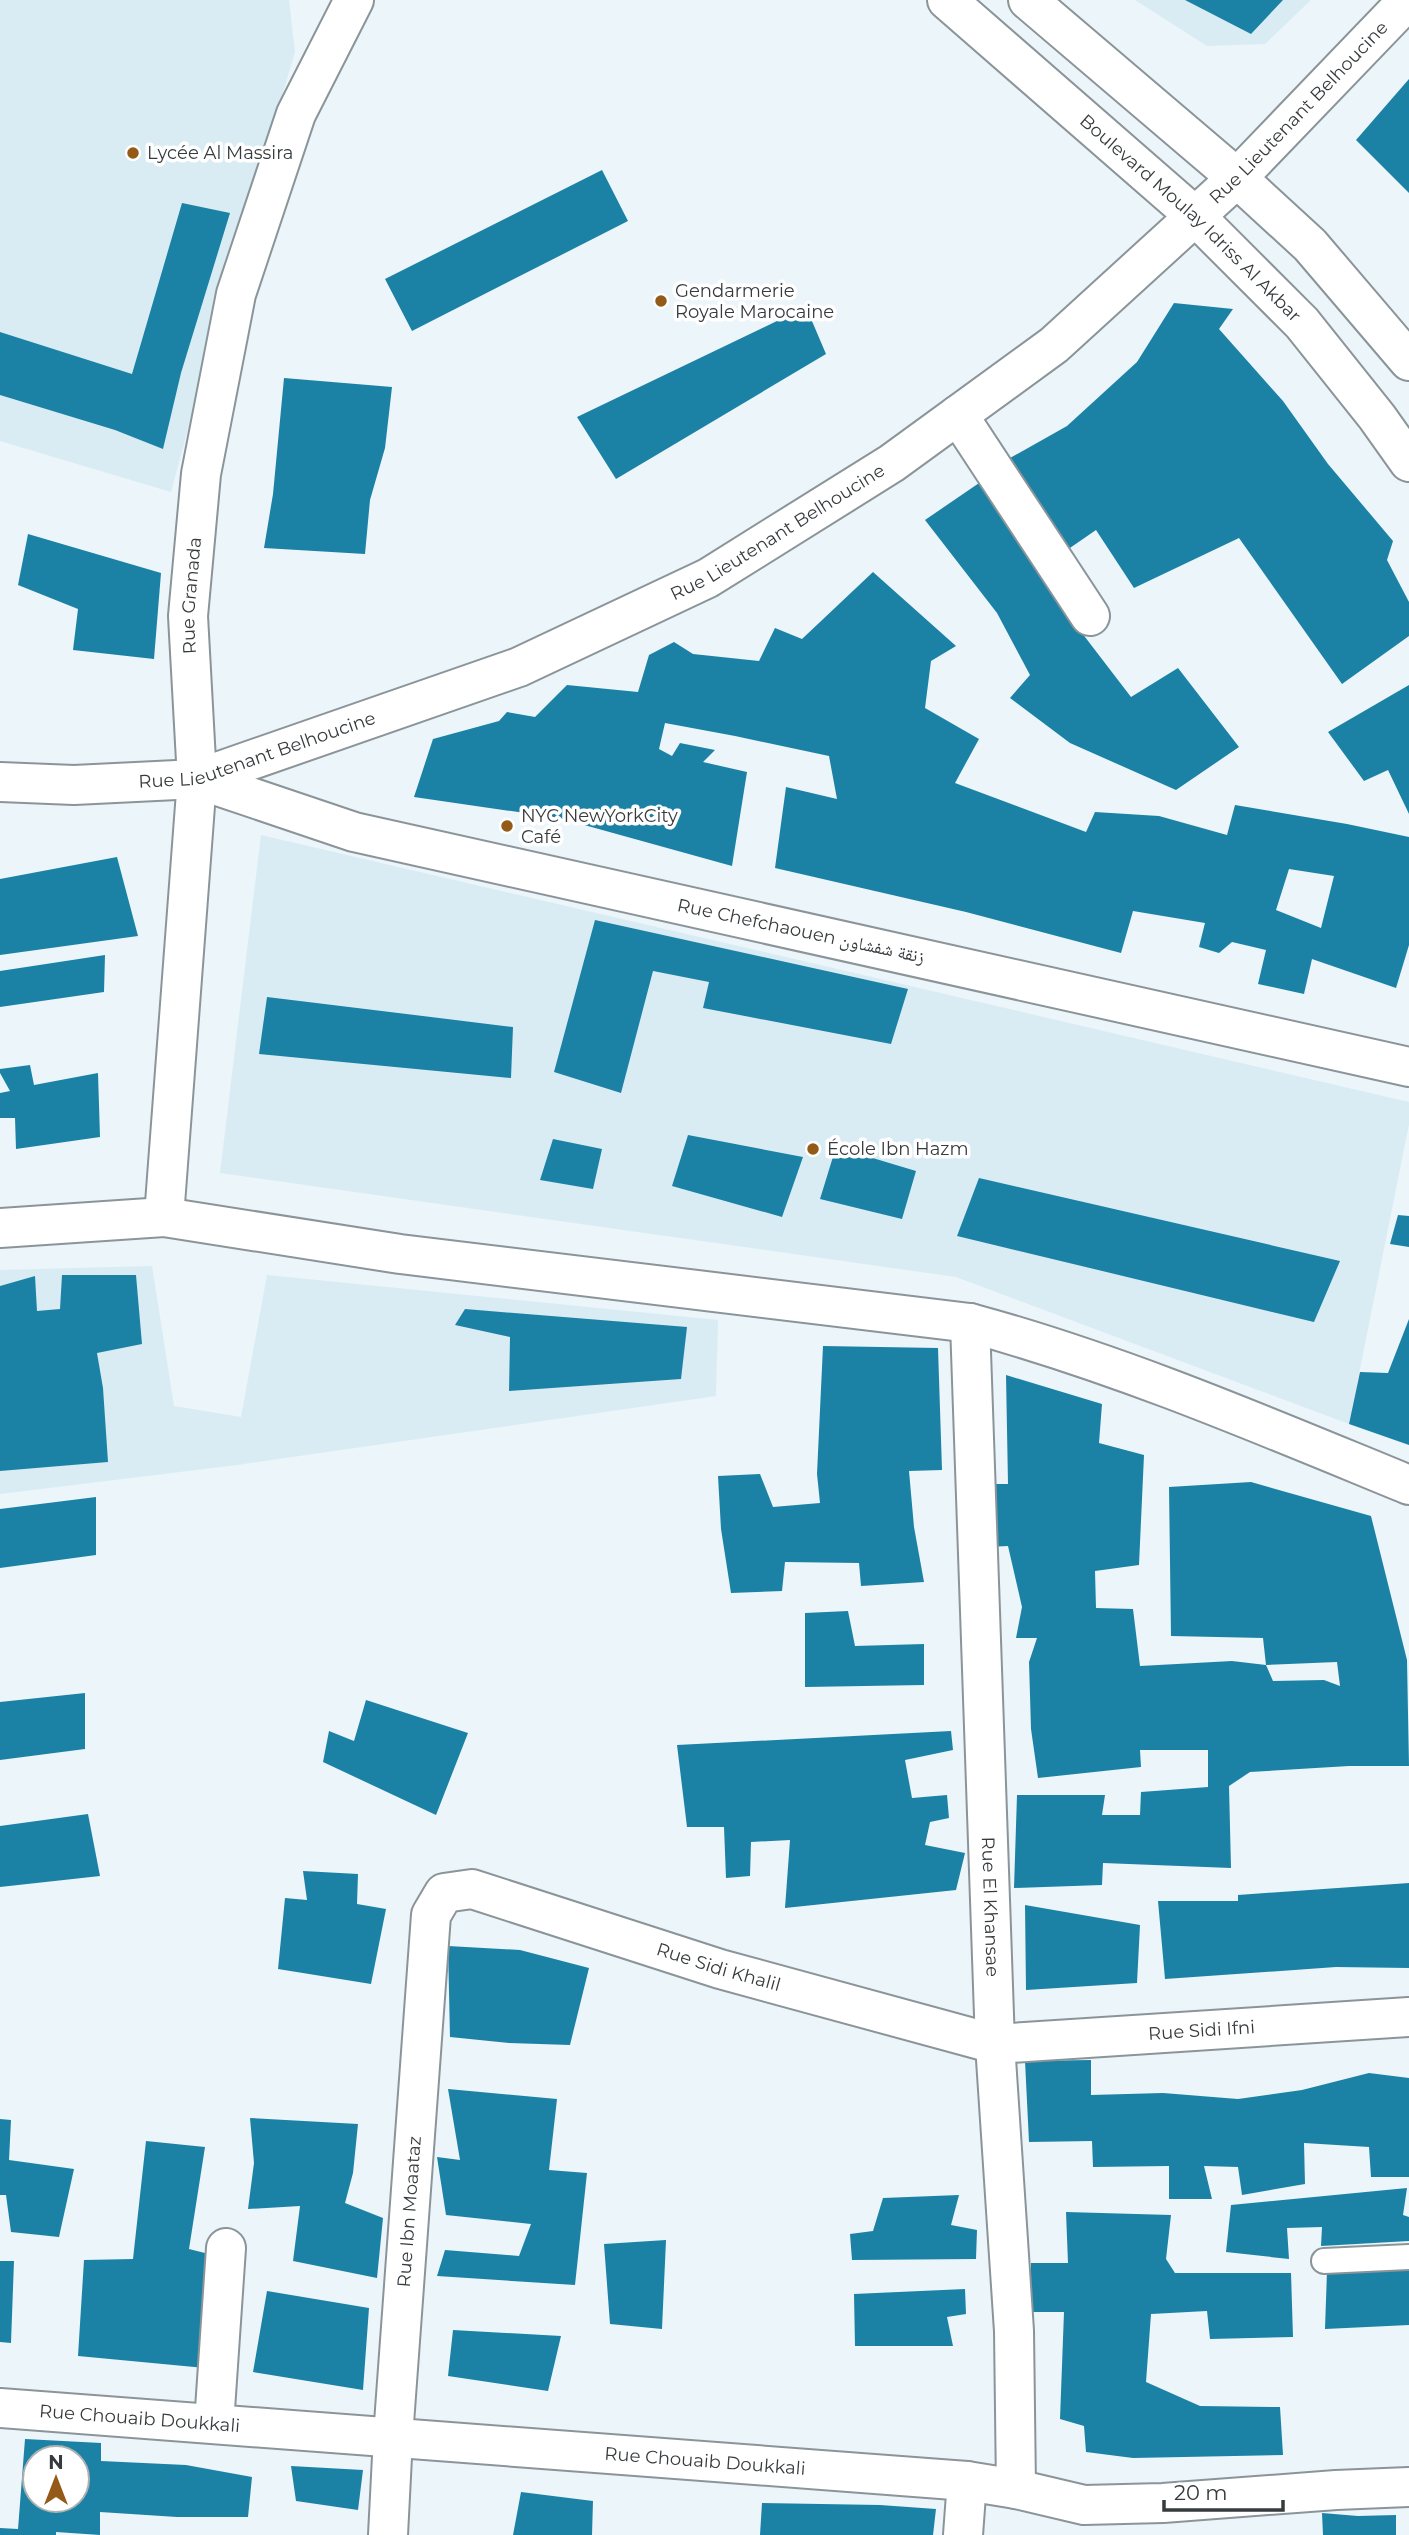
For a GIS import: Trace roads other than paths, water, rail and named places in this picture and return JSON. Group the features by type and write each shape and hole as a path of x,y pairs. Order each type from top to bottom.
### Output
{"street":[{"name":"Rue Granada","path":"164,1217 197,779 188,616 201,474 234,307 296,114 354,0"},
{"name":"Boulevard Moulay Idriss Al Akbar","path":"947,0 1196,217 1301,323 1377,417 1409,463"},
{"path":"1028,0 1237,178 1310,246 1409,361"},
{"name":"Rue Lieutenant Belhoucine","path":"0,782 74,785 197,779 519,667 708,578 892,463 1054,345 1237,178 1408,0"},
{"path":"958,415 1090,616"},
{"name":"Rue Chefchaouen زنقة شفشاون","path":"197,779 354,832 1409,1068"},
{"path":"0,1228 164,1217 400,1254 970,1323 1031,1340 1231,1412 1409,1485"},
{"name":"Rue El Khansae","path":"970,1323 995,2044 1014,2331 1016,2489"},
{"name":"Rue Sidi Khalil","path":"444,1893 472,1889 720,1969 995,2044"},
{"name":"Rue Ibn Moaataz","path":"388,2535 431,1915 444,1893"},
{"name":"Rue Sidi Ifni","path":"995,2044 1409,2017"},
{"path":"214,2424 226,2248"},
{"name":"Rue Chouaib Doukkali","path":"0,2408 967,2481 1016,2489 1082,2520 1163,2503 1409,2487"},
{"path":"963,2535 967,2481"}],"lane":[{"path":"1324,2261 1409,2257"}],"place":[{"name":"Lycée Al Massira","path":"133,153"},
{"name":"Gendarmerie Royale Marocaine","path":"661,301"},
{"name":"NYC NewYorkCity Café","path":"507,826"},
{"name":"École Ibn Hazm","path":"813,1149"}]}
